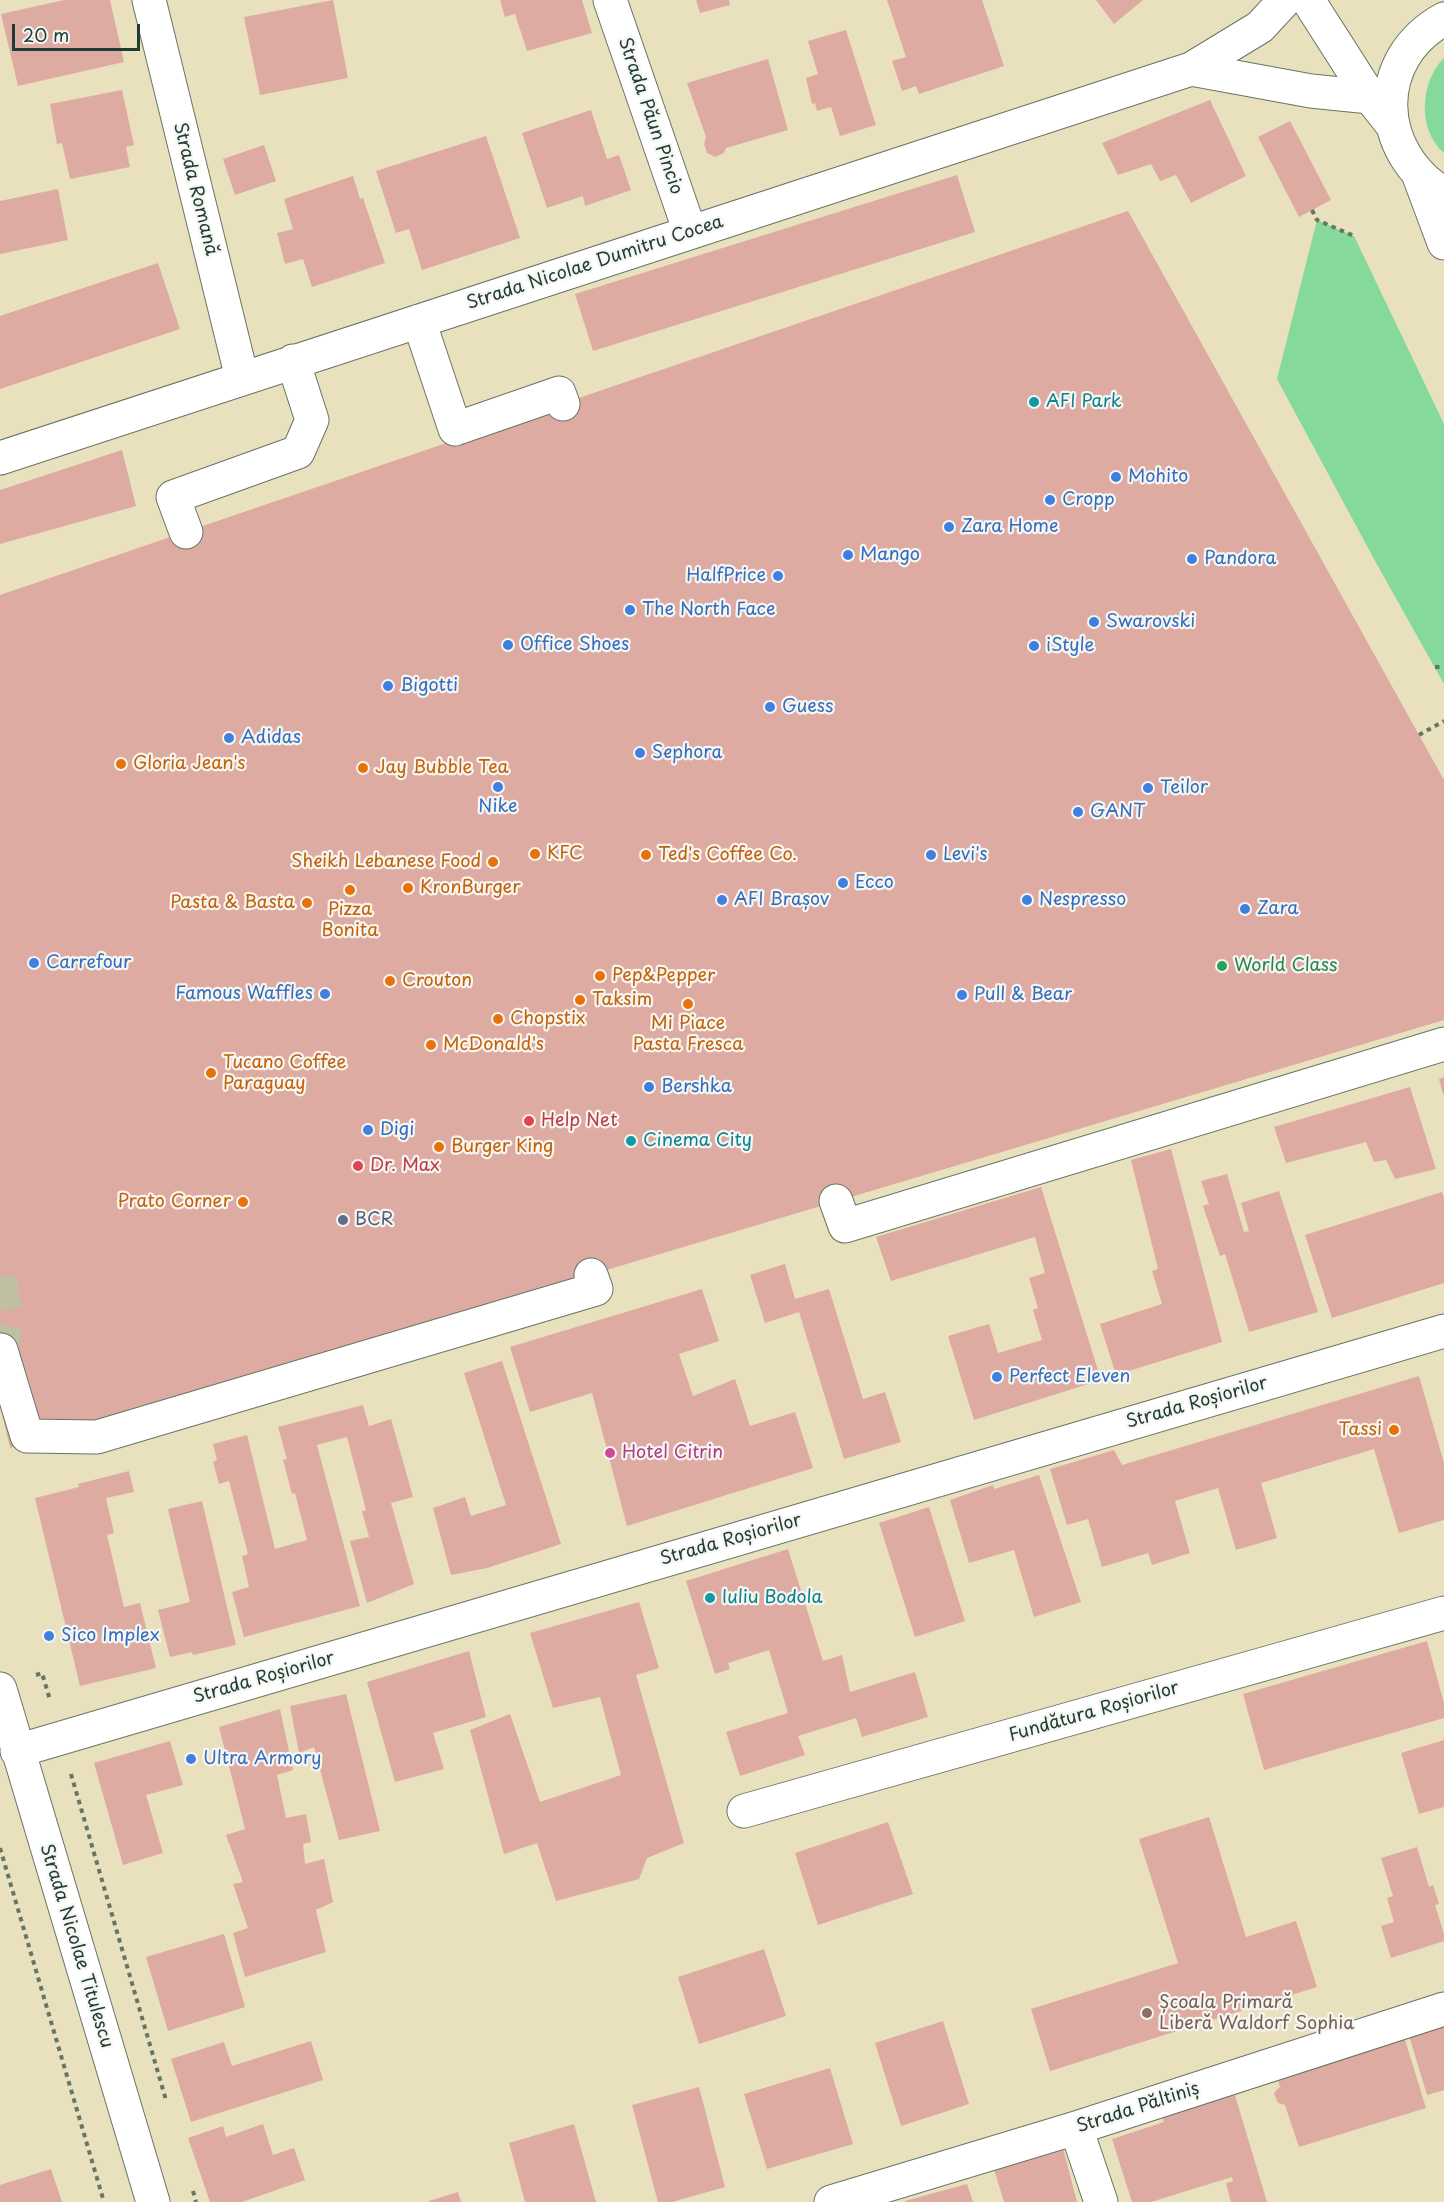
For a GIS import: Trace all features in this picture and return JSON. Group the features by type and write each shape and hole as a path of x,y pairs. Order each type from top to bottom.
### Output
{"street":[{"name":"Strada Romană","path":"149,0 242,378"},
{"name":"Strada Păun Pincio","path":"610,0 690,232"},
{"name":"Strada Nicolae Dumitru Cocea","path":"0,458 1191,69 1260,27 1285,0"},
{"path":"1308,0 1370,97 1392,126 1403,153 1432,185 1444,243"},
{"path":"1392,126 1391,98 1397,70 1411,46 1431,26 1444,19"},
{"name":"Strada Nicolae Dumitru Cocea","path":"1191,69 1311,91 1370,97"},
{"path":"419,321 455,429 559,393 563,404"},
{"path":"186,532 173,497 298,452 312,420 293,361"},
{"path":"836,1201 844,1226 1444,1044"},
{"path":"1,1351 27,1436 97,1437 596,1289 591,1275"},
{"name":"Strada Roșiorilor","path":"17,1751 1444,1331"},
{"name":"Fundătura Roșiorilor","path":"744,1811 1444,1613"},
{"name":"Strada Nicolae Titulescu","path":"0,1689 153,2202"},
{"name":"Strada Păltiniș","path":"831,2202 1076,2128 1444,2009"},
{"path":"1076,2128 1101,2202"}],"path":[{"path":"1312,210 1317,219 1354,236"},
{"path":"1435,667 1444,668"},
{"path":"1419,735 1444,721"},
{"path":"0,1848 104,2202"}],"green space":[{"path":"1444,58 1444,153 1429,132 1425,106 1430,80"},
{"path":"1317,220 1354,236 1444,424 1444,684 1277,379"}],"building":[{"path":"64,0 110,0 124,62 18,86 1,14"},
{"path":"333,0 348,78 260,95 244,17"},
{"path":"500,0 582,0 592,33 527,51 515,14 505,17"},
{"path":"696,0 729,0 730,5 700,13"},
{"path":"887,0 982,0 1004,66 919,94 916,86 902,91 892,61 906,57"},
{"path":"1096,0 1143,0 1114,24"},
{"path":"846,30 876,125 840,136 831,107 817,111 815,103 812,104 806,78 818,74 808,41"},
{"path":"768,59 788,130 726,148 724,153 715,157 707,153 704,144 706,137 687,83"},
{"path":"122,90 134,145 126,147 130,167 70,179 62,143 57,144 50,104"},
{"path":"1210,100 1246,176 1191,203 1176,175 1160,181 1151,164 1118,175 1102,143"},
{"path":"591,110 607,159 619,155 631,190 585,206 583,196 547,208 522,133"},
{"path":"1290,121 1331,200 1299,217 1258,137"},
{"path":"486,136 520,238 422,270 409,229 396,233 376,171"},
{"path":"264,145 276,181 235,195 223,159"},
{"path":"957,175 975,232 593,351 575,294"},
{"path":"353,176 385,263 312,287 303,259 285,264 277,233 293,229 284,199"},
{"path":"58,189 68,240 0,254 0,201"},
{"name":"AFI Brașov","path":"1128,211 1444,780 1444,1020 10,1448 0,1405 0,595"},
{"path":"158,263 180,329 0,389 0,316"},
{"path":"122,450 136,506 0,544 0,490"},
{"path":"1444,1077 1444,1094 1443,1094 1439,1079"},
{"path":"1410,1087 1436,1169 1395,1179 1386,1160 1374,1162 1366,1142 1286,1163 1274,1127"},
{"path":"1171,1149 1222,1342 1116,1375 1100,1324 1162,1304 1152,1271 1158,1269 1131,1160"},
{"path":"1227,1174 1244,1232 1249,1231 1241,1203 1279,1191 1318,1312 1249,1332 1225,1254 1220,1256 1203,1206 1209,1204 1201,1181"},
{"path":"1041,1187 1101,1380 974,1420 948,1336 989,1324 998,1353 1042,1340 1033,1310 1038,1308 1029,1278 1045,1273 1035,1237 891,1281 876,1237"},
{"path":"1442,1192 1444,1198 1444,1283 1332,1318 1305,1235"},
{"path":"785,1264 795,1299 829,1289 863,1399 885,1392 901,1442 844,1459 799,1312 765,1323 750,1275"},
{"path":"702,1289 719,1341 679,1354 693,1396 735,1379 750,1426 795,1412 813,1468 627,1526 592,1393 530,1412 510,1347"},
{"path":"502,1361 561,1544 487,1568 451,1575 433,1508 465,1497 471,1516 506,1505 464,1373"},
{"path":"1419,1376 1444,1463 1444,1520 1399,1533 1374,1449 1261,1483 1277,1538 1236,1550 1218,1488 1175,1501 1190,1553 1152,1565 1148,1553 1102,1567 1088,1519 1067,1525 1050,1469 1114,1450 1122,1465"},
{"path":"363,1405 369,1426 391,1419 413,1497 391,1503 414,1584 367,1603 350,1541 369,1537 362,1511 366,1510 347,1437 317,1445 360,1606 244,1637 232,1592 249,1587 242,1556 248,1554 229,1481 219,1484 213,1462 217,1460 213,1444 247,1435 275,1549 307,1540 295,1493 292,1494 283,1460 287,1459 278,1427"},
{"path":"129,1471 134,1492 106,1498 114,1533 107,1535 124,1607 140,1603 156,1668 80,1686 35,1498"},
{"path":"1039,1475 1081,1602 1034,1617 1014,1550 969,1563 950,1500 993,1485 994,1489"},
{"path":"202,1501 236,1645 193,1655 192,1652 170,1657 158,1610 190,1602 168,1509"},
{"path":"929,1507 965,1621 915,1637 879,1523"},
{"path":"788,1549 823,1661 842,1655 850,1692 915,1672 928,1717 862,1737 856,1718 798,1736 805,1755 740,1776 726,1732 788,1713 769,1650 728,1663 730,1669 715,1674 686,1581"},
{"path":"639,1602 659,1668 636,1675 684,1843 647,1858 639,1879 556,1901 537,1843 504,1854 470,1730 510,1714 540,1802 621,1775 600,1697 553,1708 530,1633"},
{"path":"1427,1641 1444,1703 1444,1718 1264,1770 1243,1694"},
{"path":"469,1651 486,1717 433,1733 444,1769 395,1782 367,1682"},
{"path":"346,1694 380,1831 339,1840 314,1747 299,1753 290,1706"},
{"path":"280,1709 293,1770 277,1775 286,1818 306,1814 311,1842 303,1844 305,1864 324,1859 333,1902 316,1910 326,1952 245,1977 233,1933 248,1928 233,1884 243,1882 226,1835 245,1829 219,1727"},
{"path":"1444,1740 1444,1807 1419,1814 1401,1753"},
{"path":"170,1741 183,1785 146,1795 163,1853 123,1865 94,1763"},
{"path":"1209,1817 1246,1937 1296,1921 1317,1987 1050,2071 1031,2009 1178,1963 1139,1839"},
{"path":"888,1822 913,1894 818,1925 795,1853"},
{"path":"1417,1847 1429,1887 1433,1885 1439,1904 1435,1905 1444,1941 1391,1958 1381,1926 1394,1922 1387,1898 1393,1896 1381,1858"},
{"path":"224,1934 245,2007 168,2031 146,1957"},
{"path":"764,1949 786,2016 699,2044 678,1977"},
{"path":"1444,2017 1444,2090 1427,2095 1407,2029"},
{"path":"943,2021 969,2104 901,2126 875,2043"},
{"path":"1402,2030 1426,2108 1299,2147 1285,2105 1278,2103 1274,2094 1280,2087 1275,2069"},
{"path":"311,2041 323,2080 191,2122 171,2059 224,2042 232,2066"},
{"path":"830,2068 853,2144 767,2169 744,2094"},
{"path":"1231,2082 1267,2202 1231,2202 1226,2183 1233,2181 1232,2177 1151,2202 1132,2202 1112,2139 1164,2122 1158,2105"},
{"path":"699,2087 725,2187 672,2202 658,2202 632,2105"},
{"path":"263,2124 273,2155 294,2148 305,2180 242,2202 210,2202 188,2138 223,2126 226,2137"},
{"path":"574,2124 596,2202 525,2202 509,2143"},
{"path":"1063,2148 1077,2202 1004,2202 994,2169"},
{"path":"51,2169 62,2202 0,2202 0,2185"},
{"path":"967,2184 973,2202 905,2202 905,2201"},
{"path":"458,2192 461,2202 429,2202 429,2201"}],"tunnel":[{"path":"0,1277 7,1323 1,1350"}],"place":[{"name":"AFI Park","path":"1034,402"},
{"name":"Mohito","path":"1116,477"},
{"name":"Cropp","path":"1050,500"},
{"name":"Zara Home","path":"949,527"},
{"name":"Mango","path":"848,555"},
{"name":"Pandora","path":"1192,559"},
{"name":"HalfPrice","path":"778,576"},
{"name":"The North Face","path":"630,610"},
{"name":"Swarovski","path":"1094,622"},
{"name":"Office Shoes","path":"508,645"},
{"name":"iStyle","path":"1034,646"},
{"name":"Bigotti","path":"388,686"},
{"name":"Guess","path":"770,707"},
{"name":"Adidas","path":"229,738"},
{"name":"Sephora","path":"640,753"},
{"name":"Gloria Jean's","path":"121,764"},
{"name":"Jay Bubble Tea","path":"363,768"},
{"name":"Nike","path":"498,787"},
{"name":"Teilor","path":"1148,788"},
{"name":"GANT","path":"1078,812"},
{"name":"KFC","path":"535,854"},
{"name":"Ted's Coffee Co.","path":"646,855"},
{"name":"Levi's","path":"931,855"},
{"name":"Sheikh Lebanese Food","path":"493,862"},
{"name":"Ecco","path":"843,883"},
{"name":"KronBurger","path":"408,888"},
{"name":"Pizza Bonita","path":"350,890"},
{"name":"AFI Brașov","path":"722,900"},
{"name":"Nespresso","path":"1027,900"},
{"name":"Pasta & Basta","path":"307,903"},
{"name":"Zara","path":"1245,909"},
{"name":"Carrefour","path":"34,963"},
{"name":"World Class","path":"1222,966"},
{"name":"Pep&Pepper","path":"600,976"},
{"name":"Crouton","path":"390,981"},
{"name":"Famous Waffles","path":"325,994"},
{"name":"Pull & Bear","path":"962,995"},
{"name":"Taksim","path":"580,1000"},
{"name":"Mi Piace Pasta Fresca","path":"688,1004"},
{"name":"Chopstix","path":"498,1019"},
{"name":"McDonald's","path":"431,1045"},
{"name":"Tucano Coffee Paraguay","path":"211,1073"},
{"name":"Bershka","path":"649,1087"},
{"name":"Help Net","path":"529,1121"},
{"name":"Digi","path":"368,1130"},
{"name":"Cinema City","path":"631,1141"},
{"name":"Burger King","path":"439,1147"},
{"name":"Dr. Max","path":"358,1166"},
{"name":"Prato Corner","path":"243,1202"},
{"name":"BCR","path":"343,1220"},
{"name":"Perfect Eleven","path":"997,1377"},
{"name":"Tassi","path":"1394,1430"},
{"name":"Hotel Citrin","path":"610,1453"},
{"name":"Iuliu Bodola","path":"710,1598"},
{"name":"Sico Implex","path":"49,1636"},
{"name":"Ultra Armory","path":"191,1759"},
{"name":"Școala Primară Liberă Waldorf Sophia","path":"1147,2013"}]}
